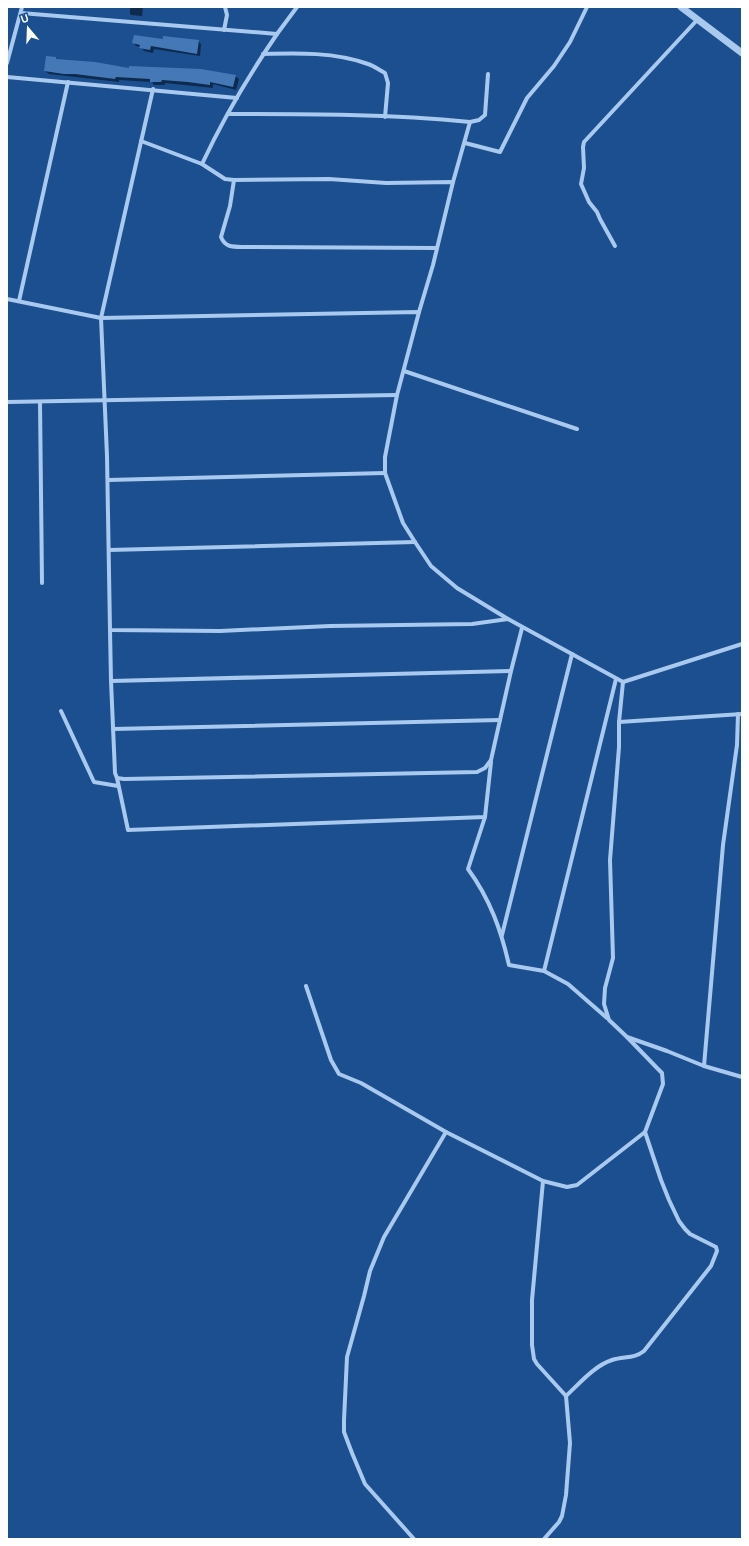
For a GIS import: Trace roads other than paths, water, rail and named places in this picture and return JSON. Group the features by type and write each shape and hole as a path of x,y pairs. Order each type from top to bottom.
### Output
{"street":[{"path":"7,63 22,7"},
{"path":"224,30 227,15 225,7"},
{"path":"202,164 237,98 263,54 297,7"},
{"path":"465,143 500,152 527,98 554,66 570,42 587,7"},
{"path":"685,8 742,53"},
{"path":"21,13 277,34"},
{"path":"615,246 597,212 589,202 581,184 584,168 584,142 698,19"},
{"path":"263,54 299,53 335,56 369,64 385,72 388,83 385,117"},
{"path":"229,114 385,117 470,122 480,120 485,115 488,74"},
{"path":"7,77 237,98"},
{"path":"19,300 68,82"},
{"path":"153,90 101,318 108,480 110,681 112,729 115,773 128,830 485,816"},
{"path":"470,122 397,395 385,457 385,473 404,523 431,566 457,588 522,628 623,682 742,644"},
{"path":"141,141 202,164 225,179 329,179 386,183 453,182"},
{"path":"234,180 230,206 221,237 223,242 228,246 242,248 437,248"},
{"path":"7,299 19,300 101,318 419,312"},
{"path":"404,371 577,429"},
{"path":"7,402 397,395"},
{"path":"40,402 42,583"},
{"path":"108,480 385,473"},
{"path":"109,550 415,542"},
{"path":"110,630 220,631 330,626 472,624 508,620"},
{"path":"306,986 331,1060 339,1074 360,1083 446,1132 543,1181 567,1186 577,1185 645,1132 663,1084 663,1078 658,1069 609,1020 568,984 544,971 509,965 502,934 481,887 468,868 485,816 491,760 522,628"},
{"path":"502,934 572,654"},
{"path":"110,681 511,671"},
{"path":"544,971 616,679"},
{"path":"609,1020 604,1004 605,988 612,958 610,860 623,682"},
{"path":"61,711 94,782 118,786"},
{"path":"620,722 740,714 723,845 704,1066"},
{"path":"112,729 500,720"},
{"path":"117,778 477,772 485,768 491,760"},
{"path":"627,1037 704,1066 742,1076"},
{"path":"414,1539 365,1484 344,1432 347,1357 370,1271 384,1237 446,1132"},
{"path":"566,1396 602,1364 611,1360 638,1356 644,1351 711,1266 717,1254 716,1247 690,1234 679,1221 660,1180 645,1132"},
{"path":"543,1181 532,1300 532,1345 534,1359 537,1364 566,1396 570,1443 565,1501 559,1522 544,1539"}]}
